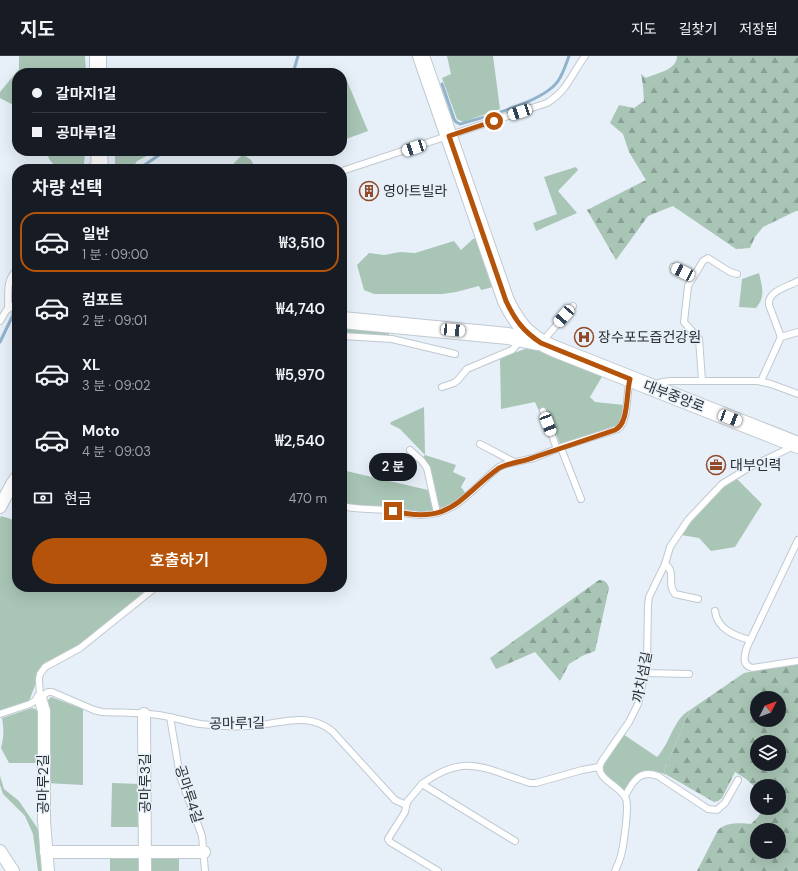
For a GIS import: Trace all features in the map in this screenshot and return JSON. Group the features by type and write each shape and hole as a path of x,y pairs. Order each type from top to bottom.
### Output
{"street":[{"path":"98,56 98,68"},
{"name":"대부중앙로","path":"421,56 516,333 530,335 541,343 798,445"},
{"path":"347,321 393,332 516,333"},
{"path":"0,507 12,488"},
{"name":"공마루2길","path":"40,698 44,711 43,786 48,871"},
{"name":"공마루3길","path":"144,714 145,871"},
{"path":"0,851 13,871"},
{"path":"46,852 204,852"}],"lane":[{"path":"347,169 547,103 565,89 585,56"},
{"path":"702,380 699,339 684,322 686,291 692,277 703,261 708,258 730,272 737,274"},
{"path":"673,267 692,277"},
{"path":"9,308 8,289 12,276"},
{"path":"761,381 781,337 769,300 774,294 798,281"},
{"path":"0,321 12,306"},
{"path":"541,343 573,306"},
{"path":"347,336 393,332 455,354"},
{"path":"781,337 798,332"},
{"path":"442,387 454,383 466,369 487,359 512,350 518,345 516,333"},
{"path":"347,507 384,509 409,514 437,513 453,507 499,468 514,462 534,458 620,427 624,418 630,379"},
{"path":"649,387 662,382 702,380 761,381 798,394"},
{"path":"543,411 581,499"},
{"path":"480,444 514,462"},
{"name":"까치섬길","path":"599,767 629,722 638,704 645,673 648,648 649,597 665,564 670,546 688,520 722,484 744,470 798,445"},
{"path":"410,450 427,468 437,513"},
{"path":"798,540 750,640 744,659 748,667 752,668 798,661"},
{"path":"665,564 671,572 670,585 675,594 698,599"},
{"path":"40,698 39,679 40,674 45,667 80,648 150,592"},
{"path":"715,611 718,619 725,629 750,640"},
{"path":"645,673 689,674"},
{"name":"공마루1길","path":"0,714 30,704 48,692 52,692 102,712 170,717 200,724 250,726 296,719 312,720 320,723 332,731 395,800 406,805"},
{"name":"공마루4길","path":"170,717 180,776 200,830 204,852 205,871"},
{"path":"438,871 390,842 388,839 405,812 406,802 422,784 445,770 457,766 469,765 487,769 530,783 536,783 582,770 599,767 603,777 625,796 627,806 624,841 615,871"},
{"path":"625,796 631,785 638,777 643,774 653,774 708,809 717,810 725,803 738,780"},
{"path":"422,784 515,841"}],"green space":[{"path":"19,56 85,56 86,68 19,68"},
{"path":"447,56 493,56 500,109 463,122 457,119 442,78 451,74"},
{"path":"677,56 798,56 798,211 763,227 755,237 750,248 736,249 673,206 648,216 616,260 587,210 646,180 629,152 623,134 610,123 619,105 634,108 644,101 641,74 646,78 670,68 674,65"},
{"path":"12,77 12,104 0,98 0,92"},
{"path":"347,81 368,131 347,139"},
{"path":"48,156 85,156 84,164 54,164"},
{"path":"115,156 146,156 137,161 135,164 115,164"},
{"path":"241,156 246,156 253,164 234,164"},
{"path":"576,167 578,170 558,191 577,213 536,231 533,223 557,214 544,177"},
{"path":"477,238 493,287 481,290 479,286 442,294 374,294 364,290 357,265 369,253 384,255 400,252 415,253 454,241 461,250 473,239"},
{"path":"759,273 762,295 759,304 756,308 739,307 742,279"},
{"path":"347,328 389,332 389,335 347,334"},
{"path":"525,349 554,355 603,375 590,397 595,402 624,405 621,420 618,425 560,444 546,409 539,411 535,402 501,409 500,358"},
{"path":"424,407 425,455 400,429 390,424 391,422"},
{"path":"425,455 456,465 453,472 466,478 461,487 466,494 451,505 440,509 430,467 423,457"},
{"path":"347,471 428,490 433,510 431,512 410,512 373,506 357,506 347,504"},
{"path":"736,478 762,504 735,547 711,551 699,538 681,535 713,496"},
{"path":"1,516 12,519 12,592 146,592 37,676 29,701 0,711"},
{"path":"599,580 606,582 609,588 595,651 582,656 569,664 560,681 535,652 496,669 490,658"},
{"path":"798,663 798,871 697,871 718,830 721,827 734,824 750,824 750,859 786,859 786,823 752,823 759,815 786,815 786,779 750,779 750,783 735,772 722,798 714,802 667,775 664,770 690,710 744,673"},
{"path":"51,697 83,709 83,785 46,783 48,700"},
{"path":"32,708 40,713 38,763 9,763 1,748 3,740 2,718"},
{"path":"690,710 664,770 667,775 653,771 643,773 624,791 609,780 604,774 602,768 603,763 623,734 657,757 680,719"},
{"path":"0,776 4,789 19,801 40,832 44,871 38,871 33,834 25,816 3,794 0,785"},
{"path":"112,783 141,784 141,827 111,827"},
{"path":"136,857 141,862 141,871 110,871 110,858"},
{"path":"153,857 179,857 179,871 149,871 149,862"}],"waterway":[{"path":"294,68 298,56"},
{"path":"442,84 454,119 460,124 513,108 540,96 551,89 558,81 569,56"},
{"path":"146,164 158,156"},
{"path":"0,342 12,317"}],"place":[{"name":"영아트빌라","path":"369,191"},
{"name":"장수포도즙건강원","path":"584,337"},
{"name":"대부인력","path":"716,465"}],"route":[{"path":"393,511 421,515 440,513 460,502 494,471 506,464 534,458 564,446 618,429 623,422 630,379 541,343 518,324 506,301 449,136 494,121"}]}
